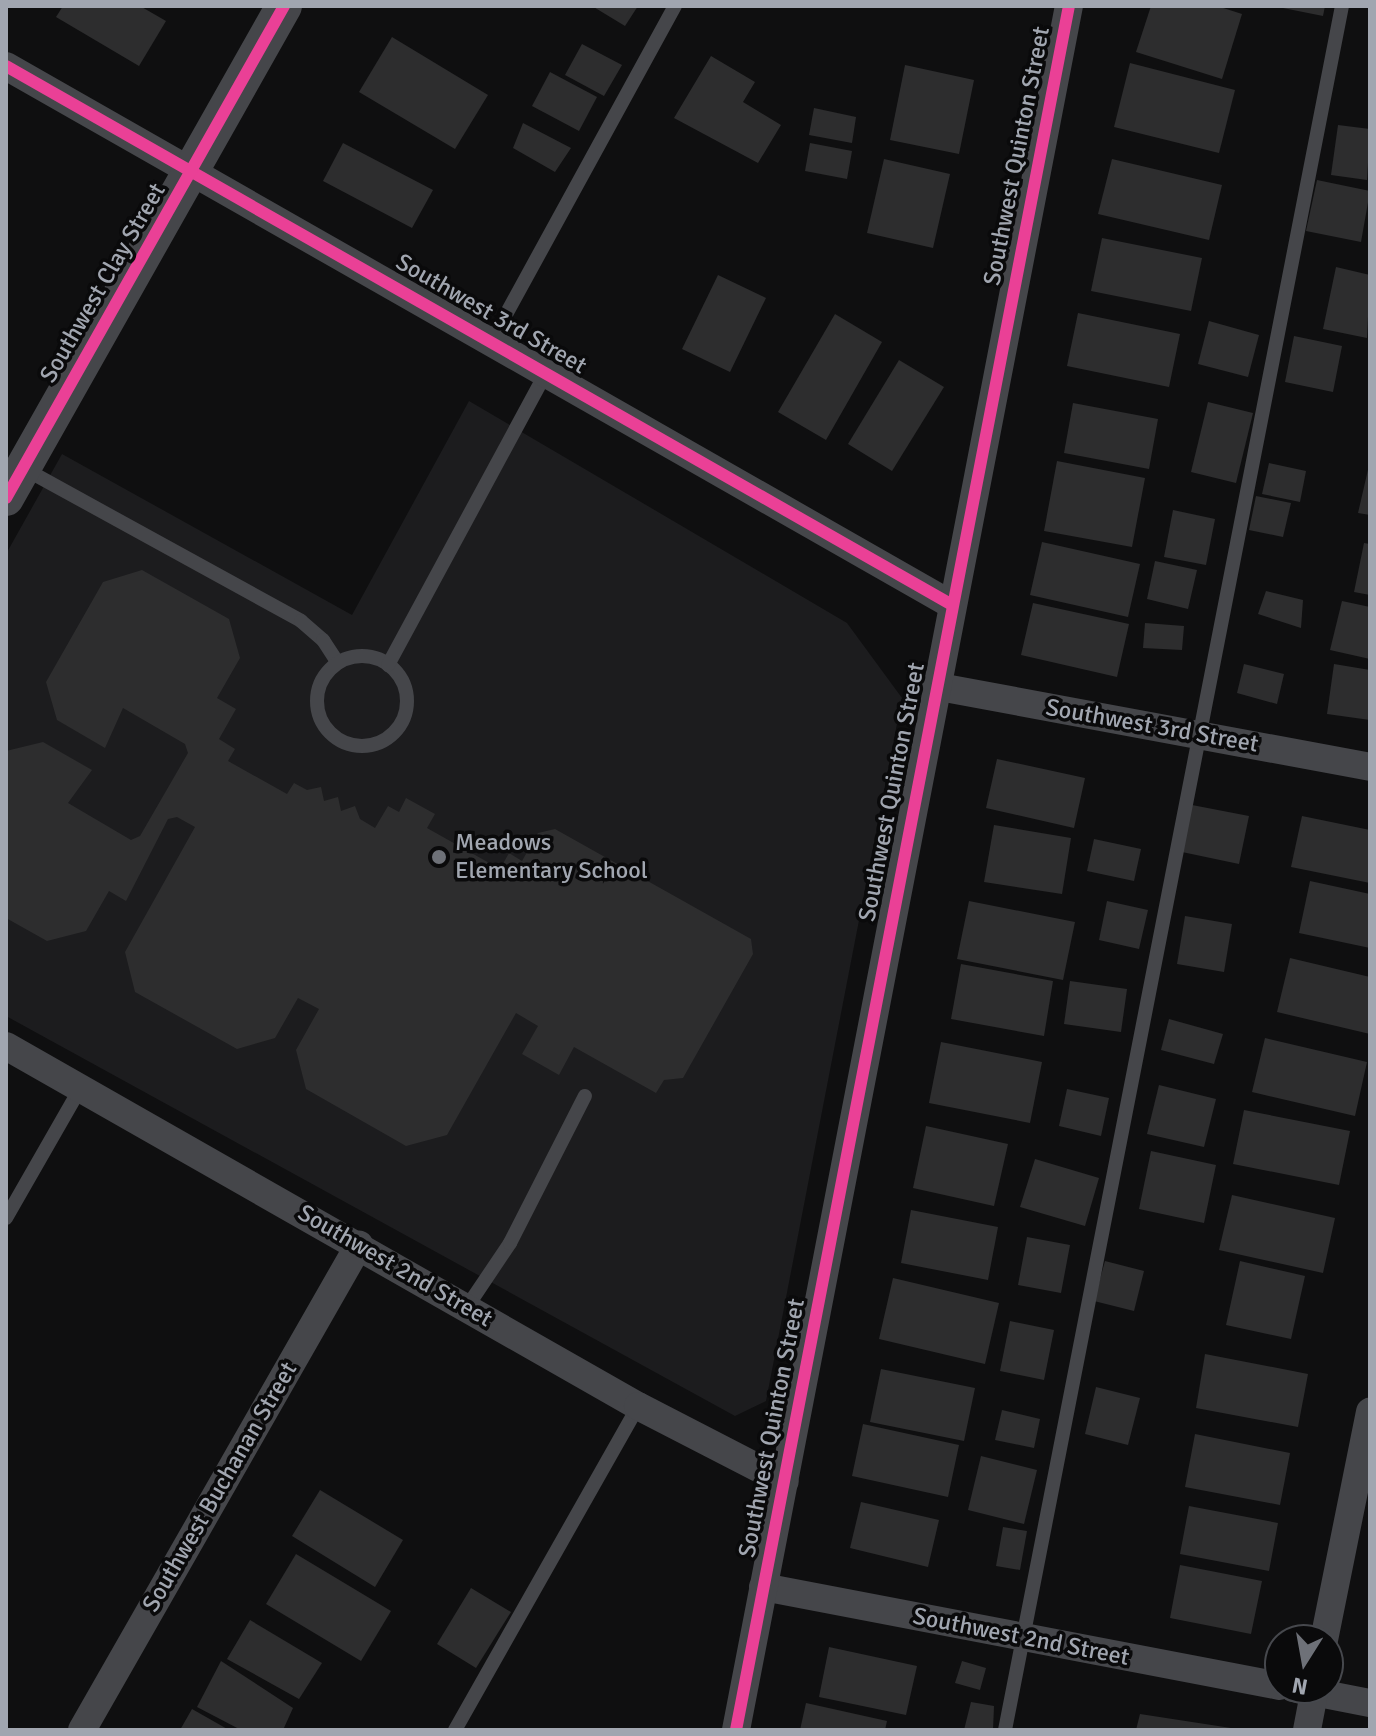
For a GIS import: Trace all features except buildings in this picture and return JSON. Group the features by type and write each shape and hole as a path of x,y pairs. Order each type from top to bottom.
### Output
{"street":[{"name":"Southwest Clay Street","path":"14,483 284,6"},
{"name":"Southwest Quinton Street","path":"736,1730 934,686 1069,6"},
{"name":"Southwest 3rd Street","path":"6,66 547,371 952,605"},
{"name":"Southwest 3rd Street","path":"934,686 1370,767"},
{"name":"Southwest 2nd Street","path":"6,1046 638,1406 785,1482"},
{"name":"Southwest Buchanan Street","path":"82,1730 359,1245"},
{"path":"1327,1624 1370,1412"},
{"name":"Southwest 2nd Street","path":"763,1587 1264,1683"},
{"path":"1344,1697 1370,1703"},
{"path":"1307,1704 1307,1730"}],"lane":[{"path":"492,340 675,6"},
{"path":"1005,1730 1342,6"},
{"path":"388,665 547,371"},
{"path":"14,483 301,621 323,640 338,663"},
{"path":"367,656 388,665 403,681 407,709 393,734 367,747 338,740 319,716 319,686 338,663 367,656"},
{"path":"6,1218 81,1087"},
{"path":"467,1307 510,1243 585,1096"},
{"path":"455,1730 638,1406"}],"shaded area":[{"name":"Meadows Elementary School","path":"469,401 847,623 902,698 766,1401 735,1416 6,1016 6,554 62,454 352,615"}],"cycle path":[{"path":"6,498 284,6"},
{"path":"736,1730 1069,6"},
{"path":"6,66 952,605"}],"place":[{"name":"Meadows Elementary School","path":"439,857"}]}
